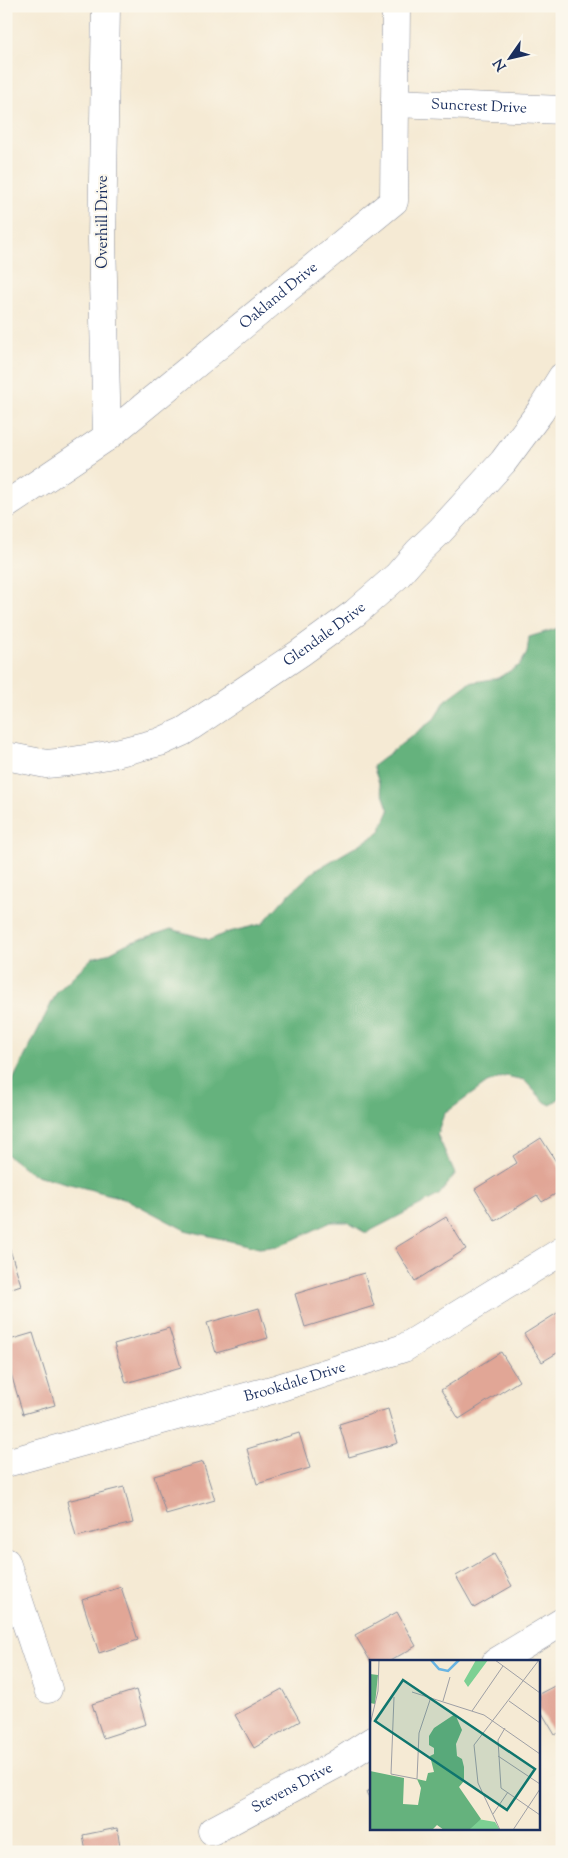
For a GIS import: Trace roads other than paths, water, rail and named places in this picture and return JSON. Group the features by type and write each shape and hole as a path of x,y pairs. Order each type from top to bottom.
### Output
{"street":[{"name":"Overhill Drive","path":"106,6 102,240 107,437"},
{"name":"Oakland Drive","path":"6,505 107,437 394,201 396,6"},
{"name":"Suncrest Drive","path":"395,103 562,110"},
{"name":"Glendale Drive","path":"6,756 46,764 108,755 160,742 184,731 300,653 355,613 398,574 440,531 503,462 540,412 562,377"},
{"name":"Brookdale Drive","path":"6,1463 275,1389 404,1348 562,1250"},
{"path":"6,1562 48,1690"},
{"path":"499,1660 562,1622"},
{"name":"Stevens Drive","path":"212,1831 335,1765 370,1742"}]}
